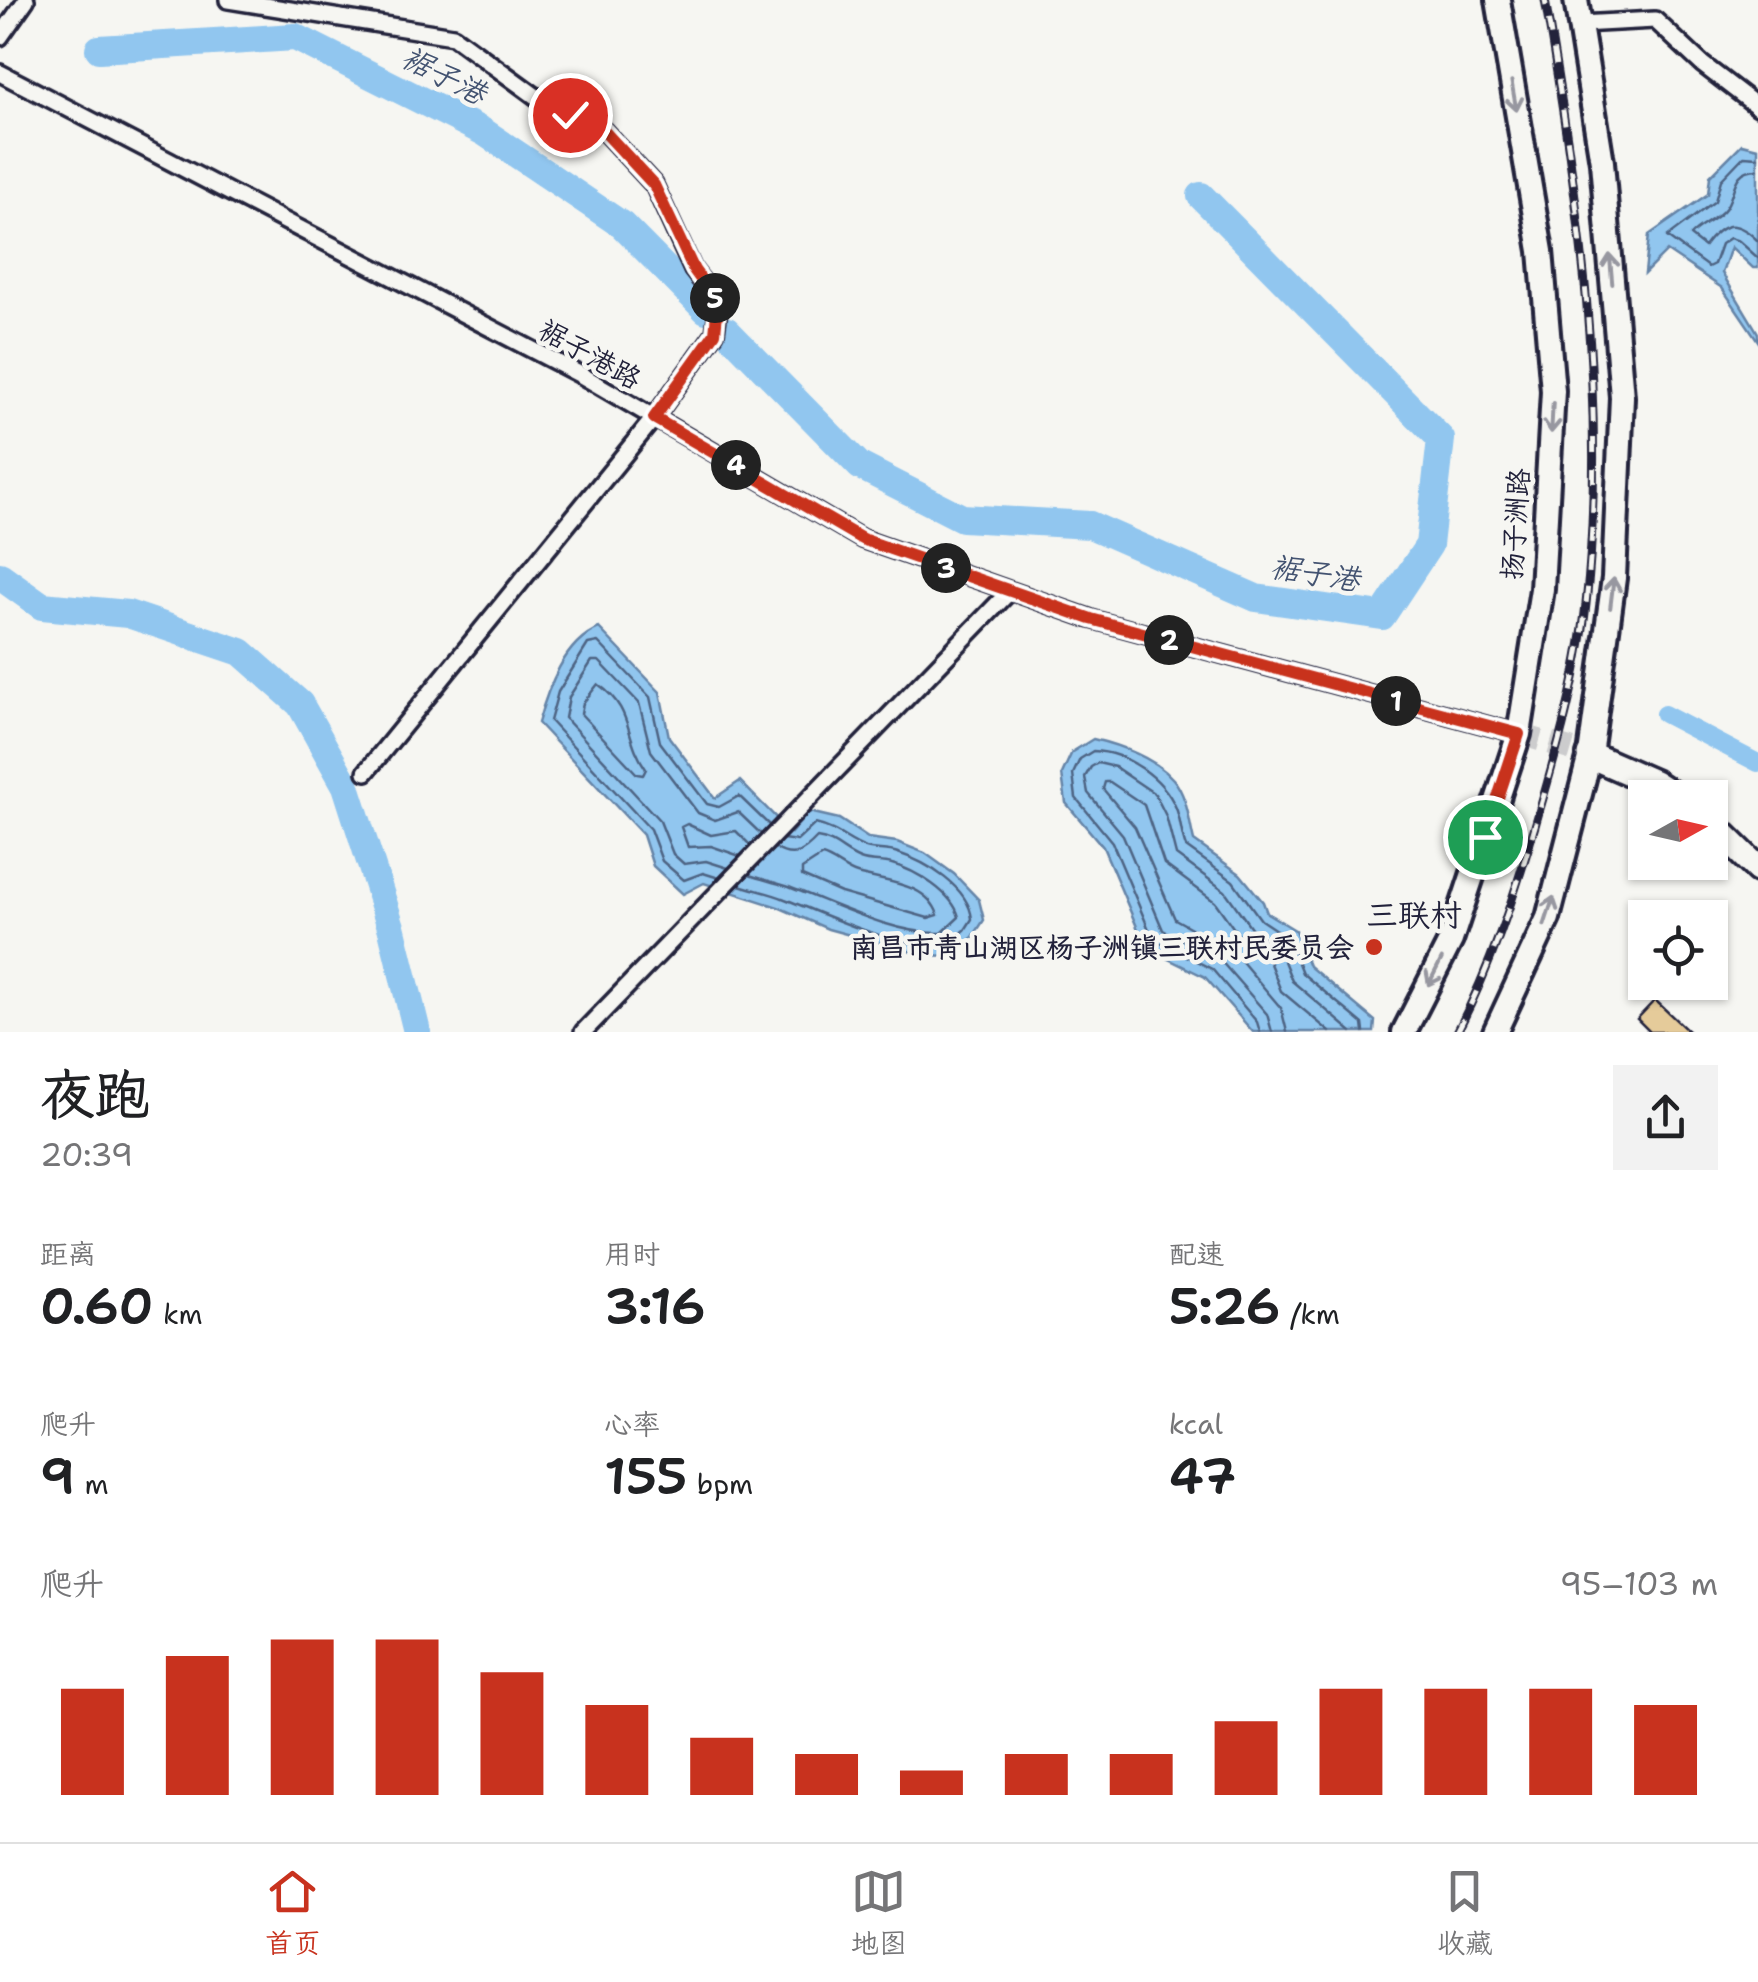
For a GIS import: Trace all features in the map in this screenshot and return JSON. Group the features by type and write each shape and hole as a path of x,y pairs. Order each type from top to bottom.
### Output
{"main road":[{"name":"扬子洲路","path":"1404,1032 1452,940 1519,734 1542,589 1553,391 1541,251 1498,0"},
{"path":"1495,1032 1548,918 1590,756 1614,578 1622,397 1602,162 1576,0"},
{"path":"1590,756 1647,780"},
{"path":"1728,839 1758,868"}],"street":[{"path":"0,37 26,0"},
{"path":"228,0 453,36 538,98 603,130 654,185 694,270 718,303 715,333 654,418 366,772"},
{"path":"1580,24 1654,20 1758,107"},
{"name":"裾子港路","path":"0,73 580,375 862,539 1091,619 1519,734"},
{"path":"583,1032 1010,591"}],"water":[{"path":"1742,144 1758,148 1758,268 1753,268 1731,247 1722,273 1758,333 1758,341 1722,288 1667,251 1645,273 1649,235 1708,194 1710,176"},
{"path":"599,628 660,692 669,737 715,798 740,781 791,833 809,812 839,819 868,838 897,842 925,853 954,874 979,900 984,920 973,937 949,956 923,955 828,929 778,907 704,883 683,894 653,866 643,835 538,723 552,681 567,655"},
{"path":"1093,739 1136,753 1173,779 1184,800 1194,841 1240,874 1267,913 1295,930 1309,966 1375,1021 1374,1032 1253,1032 1205,977 1146,948 1103,847 1066,803 1062,774 1072,752"}],"building":[{"path":"1655,1000 1689,1032 1650,1032 1637,1019"}],"waterway":[{"name":"裾子港","path":"99,49 295,37 484,132 622,225 706,310"},
{"name":"裾子港","path":"727,331 860,466 962,518 1090,525 1256,598 1382,616 1429,545 1441,439 1201,196"},
{"path":"0,576 42,606 128,614 241,652 300,704 346,786 392,930 417,1032"},
{"path":"1664,714 1758,763"}],"tunnel":[{"path":"1519,734 1590,755"}],"railway":[{"path":"1457,1032 1501,931 1535,826 1572,688 1586,604 1592,528 1592,376 1579,225 1545,0"}],"place":[{"name":"南昌市青山湖区杨子洲镇三联村民委员会","path":"1374,947"}],"district":[{"name":"三联村","path":"1414,914"}],"route":[{"path":"570,115 603,130 654,185 694,270 718,303 715,333 654,418 862,539 1091,619 1519,734 1485,837"}]}
